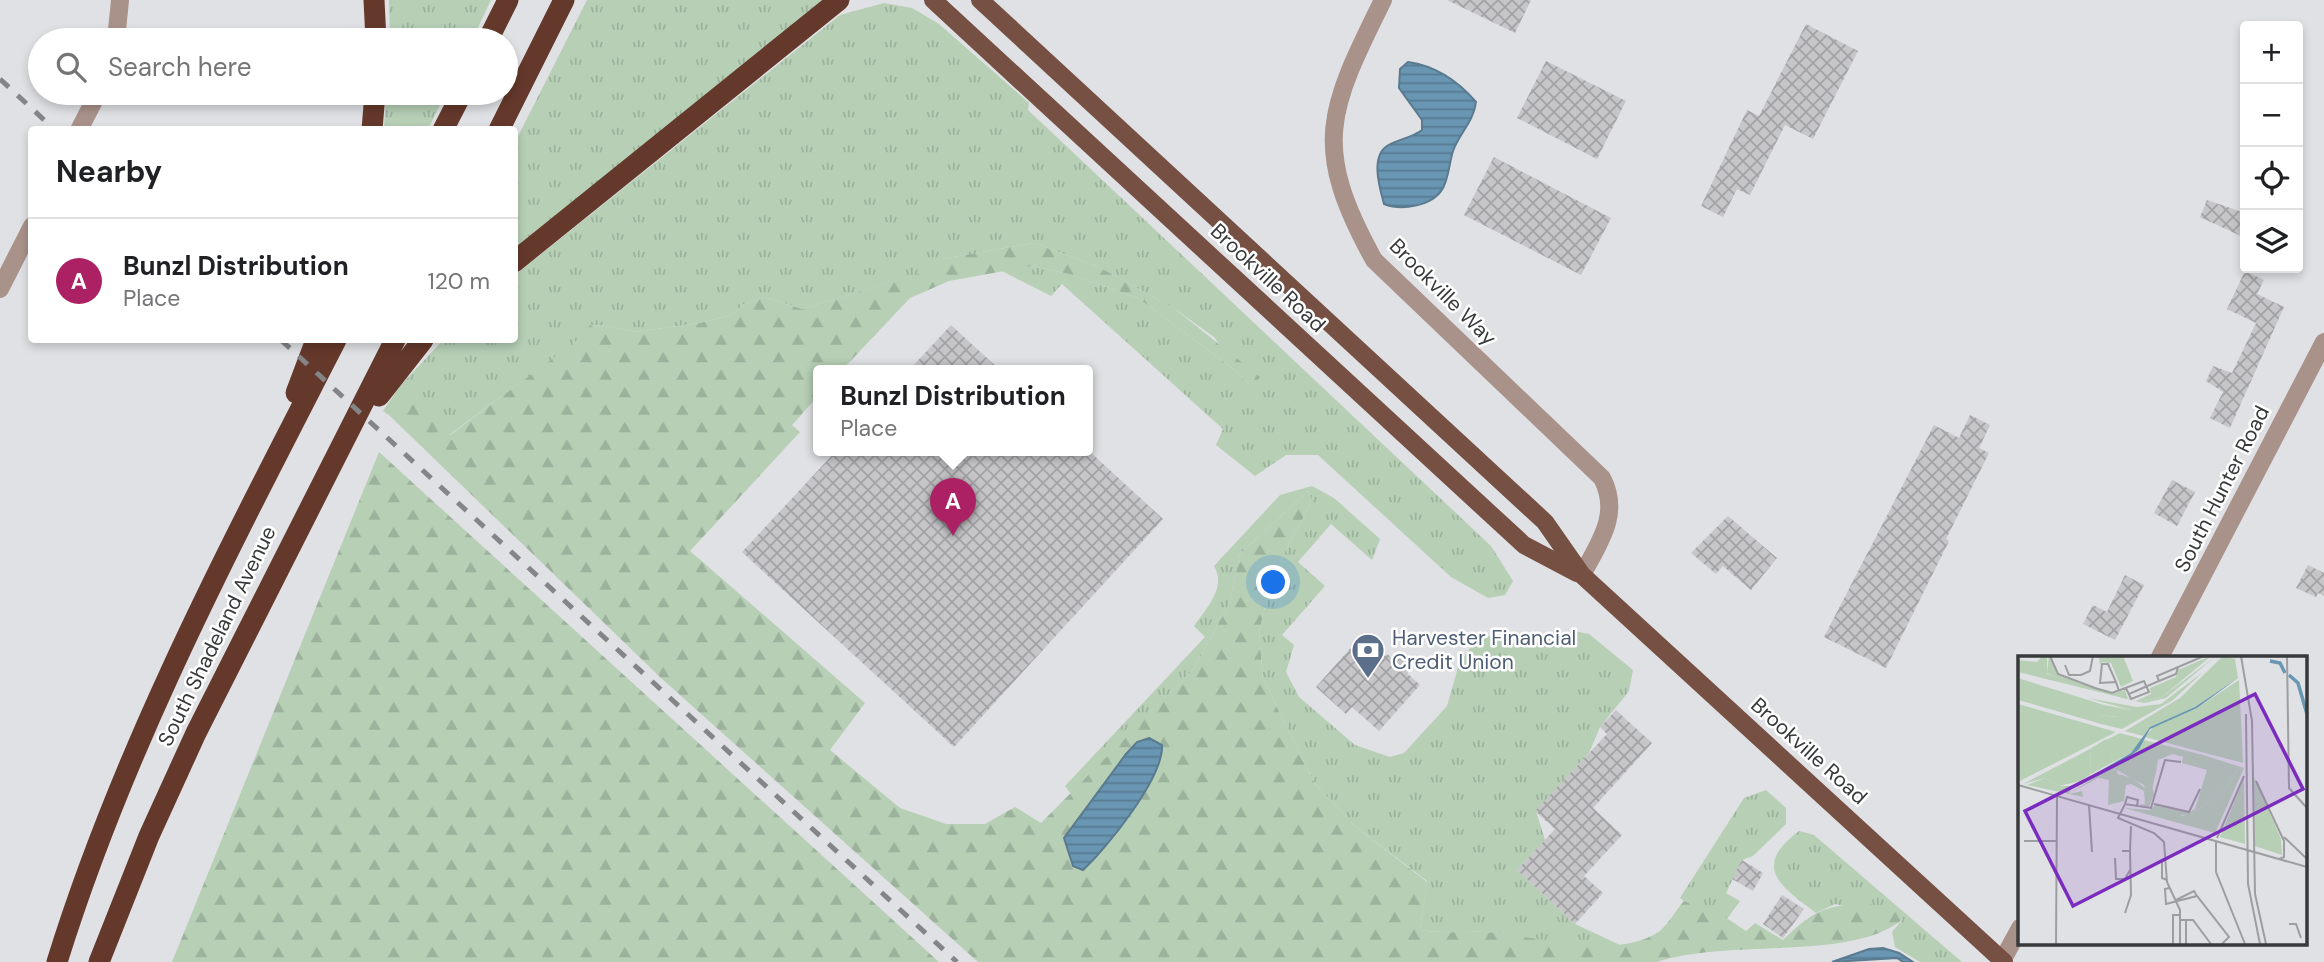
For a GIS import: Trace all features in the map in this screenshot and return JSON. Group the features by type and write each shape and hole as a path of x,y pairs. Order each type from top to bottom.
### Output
{"highway":[{"path":"374,0 375,28"},
{"path":"494,28 509,0"},
{"path":"518,92 564,0"},
{"path":"518,259 839,2"},
{"path":"372,126 374,105"},
{"path":"445,126 456,105"},
{"path":"501,126 512,105"},
{"path":"260,488 315,343"},
{"name":"South Shadeland Avenue","path":"57,962 136,742 171,665 334,343"},
{"name":"South Shadeland Avenue","path":"99,962 184,756 392,343"},
{"path":"315,495 390,378 420,343"}],"main road":[{"name":"Brookville Road","path":"933,0 1524,545 1582,575"},
{"name":"Brookville Road","path":"980,0 1545,522 1582,575 2003,961"}],"street":[{"path":"117,28 120,0"},
{"name":"Brookville Way","path":"1383,0 1352,62 1339,102 1332,142 1336,177 1351,218 1374,260 1602,478 1611,496 1610,517 1582,575"},
{"path":"81,126 92,105"},
{"path":"0,289 28,234"},
{"name":"South Hunter Road","path":"2161,656 2324,342"},
{"path":"2003,961 2018,932"}],"green space":[{"path":"389,0 491,0 478,28 390,28"},
{"path":"587,0 824,0 518,254 518,136"},
{"path":"884,3 912,8 939,24 1029,103 1028,110 1491,546 1513,581 1505,595 1488,598 1451,577 1318,455 1286,455 1255,476 1216,445 1223,429 1062,284 1051,296 1000,270 1032,266 1069,274 1138,298 1235,370 1251,386 1214,337 1175,309 1099,267 1034,243 935,260 926,272 802,309 765,297 744,304 732,315 700,323 635,332 590,325 576,342 449,435 411,399 390,416 383,411 400,386 440,343 518,343 518,273 840,15"},
{"path":"385,105 440,105 430,126 384,126"},
{"path":"1034,243 1099,267 1175,309 1260,377 1251,386 1235,370 1138,298 1069,274 1032,266 949,281 910,298 847,365 813,365 813,402 792,425 800,432 690,551 865,703 830,750 900,808 946,824 985,824 1015,807 1041,823 1193,670 1229,604 1240,554 1308,491 1312,501 1273,574 1259,632 1263,679 1315,784 1356,827 1427,882 1420,930 1485,932 1575,944 1621,945 1642,940 1660,931 1684,901 1722,915 1746,931 1755,923 1783,940 1809,918 1844,905 1890,905 1903,919 1881,932 1853,940 1821,945 1718,951 1657,962 978,962 661,678 390,416 411,398 450,435 575,342 590,325 635,332 700,323 732,315 744,304 765,297 802,309 925,272 935,260"},
{"path":"379,452 939,962 172,962"},
{"path":"1312,486 1334,498 1380,539 1372,560 1331,524 1298,562 1325,586 1282,635 1294,645 1286,672 1299,697 1355,745 1390,757 1404,753 1447,706 1459,664 1471,647 1489,636 1527,646 1574,631 1589,634 1633,670 1629,691 1600,727 1589,753 1536,811 1545,840 1517,870 1575,924 1620,945 1569,946 1485,932 1420,930 1427,881 1356,827 1315,784 1263,679 1259,632 1273,574 1312,501 1308,491 1240,554 1229,604 1193,670 1071,794 1065,786 1205,637 1194,626 1217,590 1214,566 1280,495"},
{"path":"1766,790 1786,808 1786,824 1753,856 1742,860 1726,893 1740,901 1727,919 1680,898 1744,798"},
{"path":"1799,831 1814,835 1962,962 1920,962 1895,947 1892,932 1903,919 1835,904 1816,913 1792,894 1776,876 1774,866 1776,856 1784,844"}],"water":[{"path":"1408,62 1428,67 1446,76 1462,87 1476,102 1453,151 1443,188 1425,203 1399,207 1384,204 1378,165 1382,151 1387,146 1422,130 1422,120 1399,88 1400,69"},
{"path":"1149,738 1162,745 1154,775 1144,793 1093,860 1083,870 1073,866 1064,838 1126,754 1137,742"},
{"path":"1883,948 1899,953 1913,962 1903,962 1897,958 1832,962 1869,949"}],"building":[{"path":"1447,0 1531,0 1515,33"},
{"path":"1806,24 1858,51 1813,139 1785,125 1750,195 1737,189 1723,217 1701,206 1747,110 1759,116"},
{"path":"1546,61 1626,101 1597,159 1517,118"},
{"path":"1494,157 1611,218 1581,275 1464,215"},
{"path":"2207,200 2240,211 2240,236 2200,217"},
{"path":"2244,273 2264,280 2257,294 2284,307 2230,428 2210,418 2223,392 2206,381 2213,366 2232,373 2256,323 2227,309"},
{"path":"951,325 995,365 914,365"},
{"path":"1970,415 1990,425 1979,448 1989,453 1886,668 1824,637 1934,425 1959,438"},
{"path":"1093,455 1163,519 954,747 742,552 831,456"},
{"path":"2172,480 2195,492 2177,526 2154,513"},
{"path":"1728,516 1777,558 1751,590 1723,566 1716,574 1691,553"},
{"path":"2308,565 2324,573 2324,596 2318,593 2316,597 2296,588"},
{"path":"2125,575 2144,585 2115,640 2083,624 2093,605 2107,612"},
{"name":"Harvester Financial Credit Union","path":"1362,635 1385,656 1387,654 1392,658 1395,654 1408,666 1408,674 1420,685 1379,731 1352,707 1346,714 1316,687"},
{"path":"1616,710 1652,743 1593,808 1622,835 1584,876 1603,893 1575,924 1517,870 1555,829 1535,811 1607,734 1600,727"},
{"path":"1742,860 1763,873 1753,891 1732,879"},
{"path":"1782,895 1804,909 1783,938 1763,924"}],"railway":[{"path":"0,79 28,105"},
{"path":"28,105 51,126"},
{"path":"284,343 957,962"}],"place":[{"name":"Bunzl Distribution","path":"953,536"},
{"name":"Harvester Financial Credit Union","path":"1368,680"}]}
